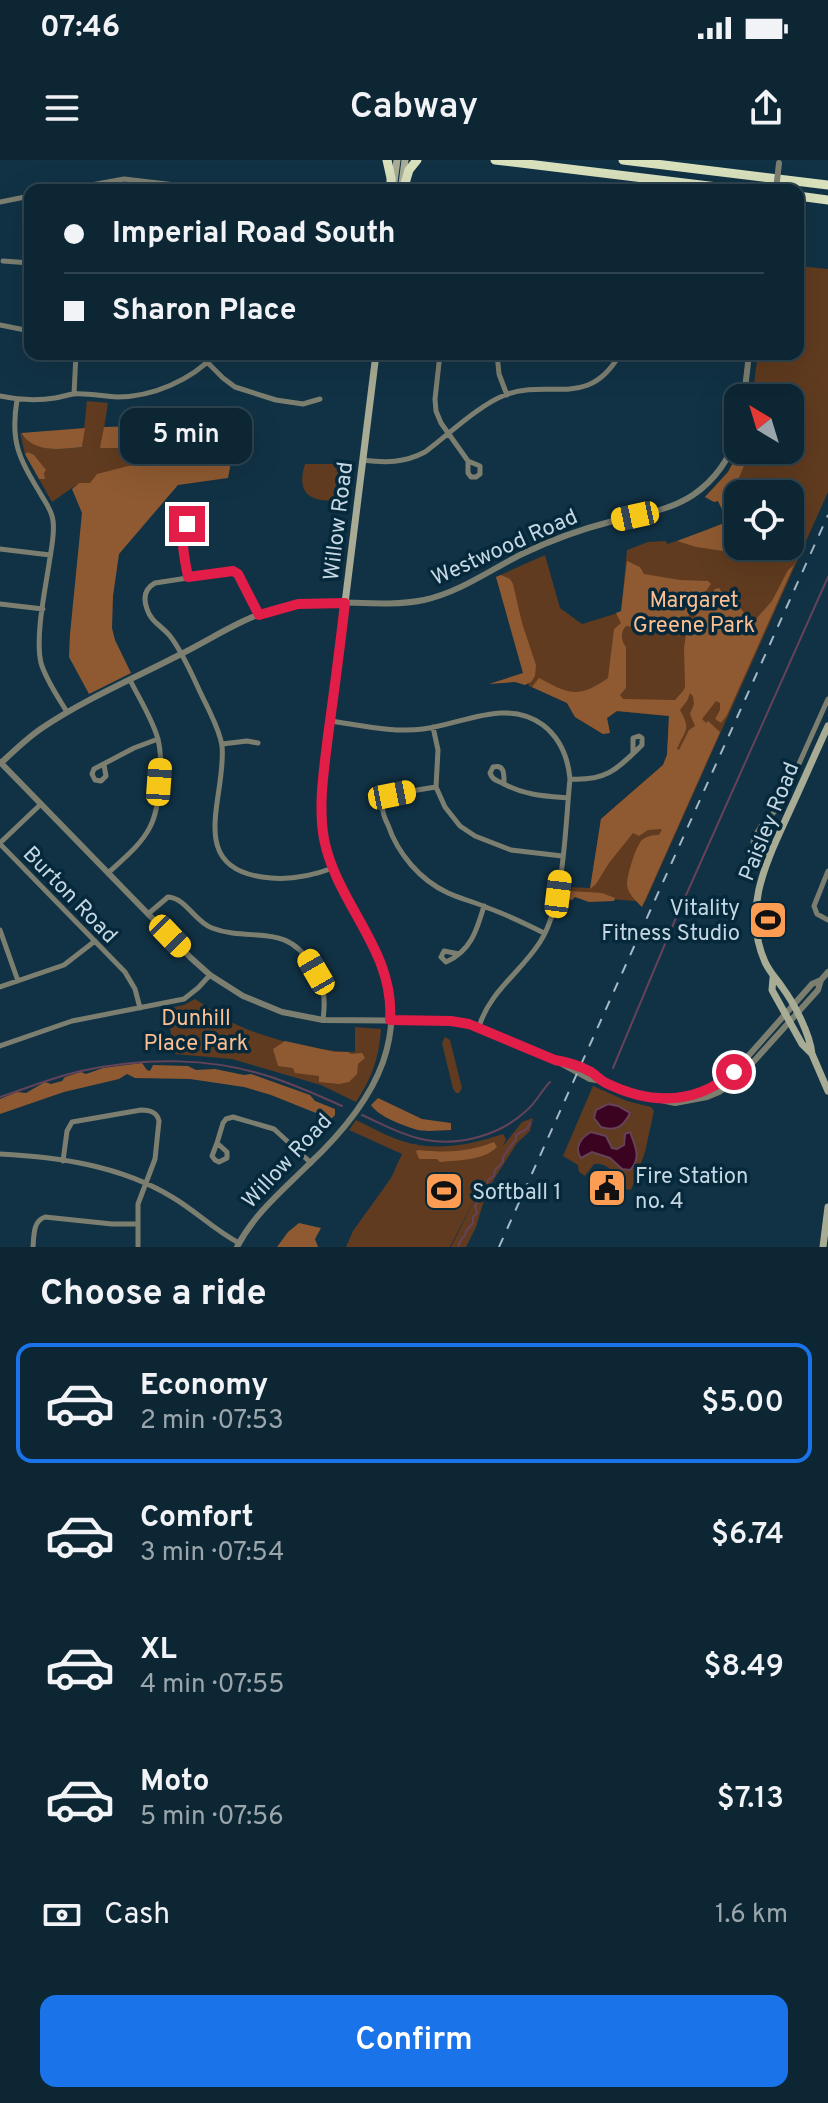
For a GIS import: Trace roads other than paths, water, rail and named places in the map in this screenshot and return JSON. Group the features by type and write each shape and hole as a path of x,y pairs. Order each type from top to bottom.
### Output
{"highway":[{"path":"387,160 392,184"},
{"path":"404,184 417,160"},
{"path":"495,160 693,184"},
{"path":"623,160 828,185"},
{"path":"804,197 828,200"}],"main road":[{"path":"393,184 397,160"},
{"path":"403,184 405,160"},
{"name":"Willow Road","path":"345,603 375,360"},
{"name":"Paisley Road","path":"828,726 769,856 757,890 755,922 761,952 811,1042 812,1054 828,1091"},
{"name":"Paisley Road","path":"773,978 772,990 802,1044 812,1054"},
{"path":"823,1247 828,1207"}],"street":[{"path":"777,184 779,161"},
{"path":"105,184 124,179 168,184"},
{"path":"0,202 24,197"},
{"path":"3,261 24,263"},
{"path":"0,325 24,330"},
{"path":"74,394 76,360"},
{"path":"0,396 35,400 74,394 140,395 173,384 211,360"},
{"path":"439,360 436,411 468,461"},
{"path":"498,360 507,395"},
{"path":"363,460 405,461 425,452 493,401 522,391 575,389 608,372 616,360"},
{"path":"746,384 748,360"},
{"path":"208,363 235,387 276,400 303,404 320,399"},
{"path":"17,400 13,421 16,444 21,460 54,523 40,644 42,664 67,712"},
{"name":"Westwood Road","path":"0,763 26,740 67,712 259,615 298,604 399,603 435,597 458,589 552,540 682,502 715,475 724,462"},
{"path":"188,577 183,536 187,524 196,517"},
{"path":"0,549 50,555"},
{"path":"259,615 238,574 233,571 155,583 149,586 145,596 152,620 172,637 222,744 214,836 224,860 240,872 286,880 333,868"},
{"name":"Willow Road","path":"238,1245 266,1205 311,1163 347,1122 376,1079 388,1045 389,993 381,961 333,868 324,838 321,808 345,603"},
{"path":"0,604 43,609"},
{"path":"108,873 150,827 159,782 161,759 158,739 130,680"},
{"path":"769,856 756,849 754,837 780,806 828,699"},
{"path":"330,721 399,730 433,727 508,712 530,717 549,729 566,755 570,779 555,906 534,951 486,1007 479,1027"},
{"path":"433,727 438,750 436,787 452,818 475,836 511,850 562,856"},
{"path":"104,765 125,752 158,739"},
{"path":"222,744 258,743"},
{"path":"570,779 589,780 603,776 633,752"},
{"path":"0,763 210,975 264,1006 323,1020 451,1021 479,1027 590,1079 675,1103 719,1092 747,1070 790,1022 795,1010"},
{"path":"504,784 518,792 568,798"},
{"path":"436,787 392,795 386,799 382,807 400,850 424,877 445,892 544,933"},
{"path":"0,844 41,804"},
{"name":"Burton Road","path":"0,844 129,977 140,1008"},
{"path":"828,871 814,906 817,914 828,920"},
{"path":"148,914 168,897 173,897 211,928 274,937 294,944 307,957 321,981 325,1002 323,1020"},
{"path":"459,954 474,939 484,906"},
{"path":"0,930 18,981"},
{"path":"0,987 64,965 95,941"},
{"path":"662,1099 691,1096 723,1081 785,1014 795,1010 818,990 828,972"},
{"path":"0,1046 72,1021 184,999 210,975"},
{"path":"63,1161 68,1126 72,1122 141,1110 151,1111 159,1118 155,1159 138,1204 138,1247"},
{"path":"217,1143 223,1123 233,1117 274,1129 311,1163"},
{"path":"0,1154 114,1170 147,1183 175,1199 238,1245"},
{"path":"33,1247 36,1225 45,1217 137,1224"}],"waterway":[{"path":"613,1068 678,913 828,577"},
{"path":"0,1097 51,1079 105,1066 179,1061 251,1071 342,1106"},
{"path":"362,1115 418,1138 466,1140 492,1132 516,1119 530,1108 550,1082"},
{"path":"458,1247 473,1223 480,1193 487,1188 488,1180 503,1162 516,1135 527,1129 530,1123"}],"railway":[{"path":"499,1247 828,515"}],"place":[{"name":"Vitality Fitness Studio","path":"768,920"},
{"name":"Fire Station no. 4","path":"607,1188"},
{"name":"Softball 1","path":"444,1191"}],"park label":[{"name":"Margaret Greene Park","path":"694,612"},
{"name":"Dunhill Place Park","path":"196,1030"}]}
